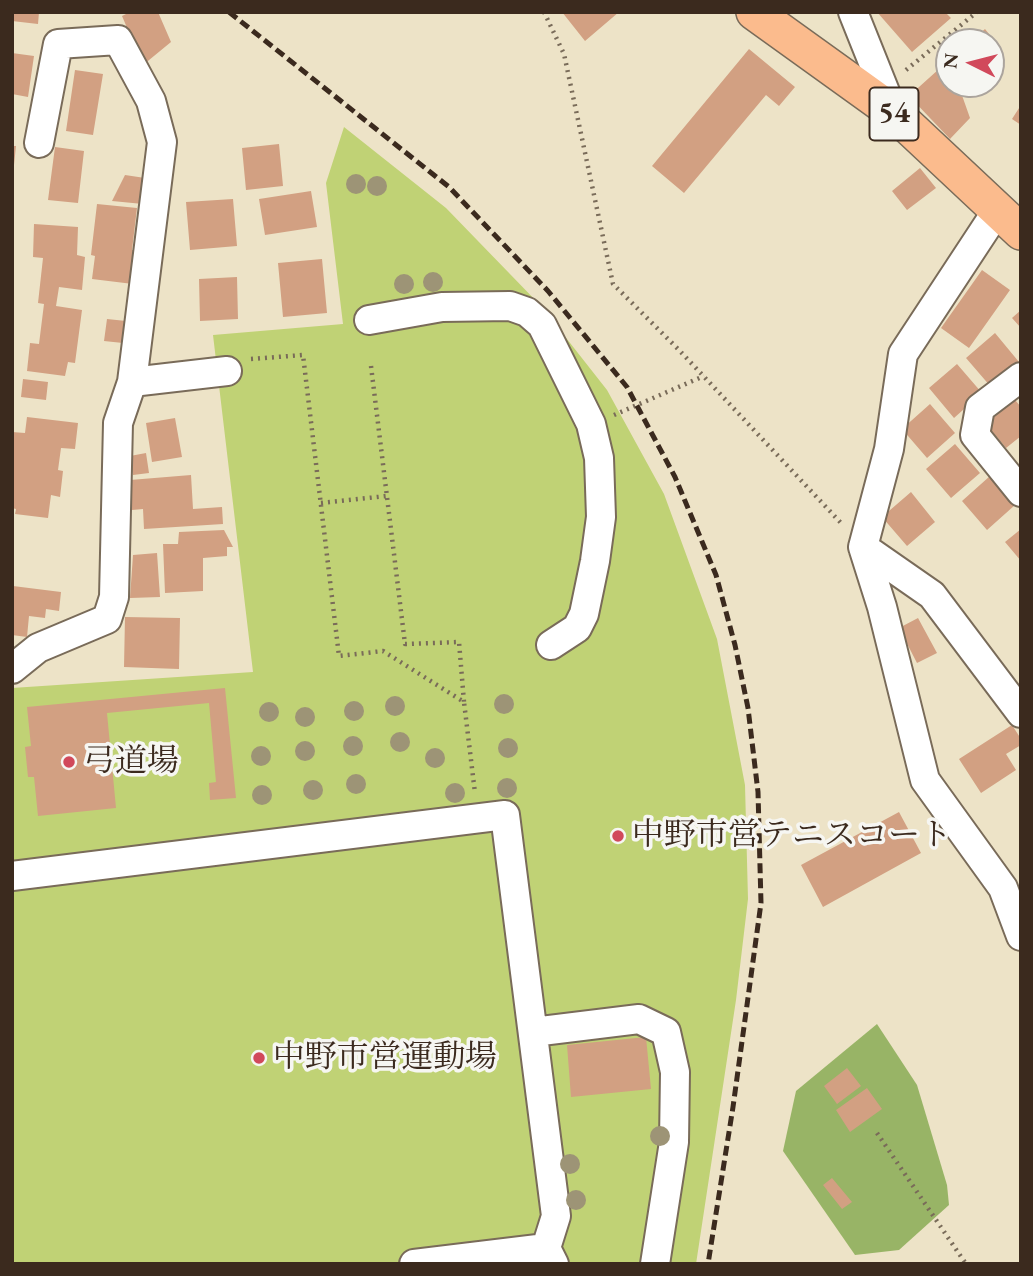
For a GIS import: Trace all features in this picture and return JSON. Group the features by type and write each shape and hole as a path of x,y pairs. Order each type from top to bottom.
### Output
{"main road":[{"name":"54","path":"754,12 888,100 1009,221"}],"street":[{"path":"852,12 888,100"},
{"path":"12,669 38,648 107,619 114,597 118,423 132,382 162,142 151,101 118,40 58,44 39,143"},
{"path":"1009,221 903,354 889,449 863,547 882,607 925,780 1003,888 1021,936"},
{"path":"369,320 442,307 510,306 527,312 542,325 591,424 599,457 601,517 584,614 577,628 551,645"},
{"path":"132,382 234,365"},
{"path":"1021,377 979,408 975,435 1021,492"},
{"path":"863,547 932,596 1021,713"},
{"path":"12,876 505,815 556,1216 550,1256 414,1264"},
{"path":"533,1032 639,1019 666,1032 675,1072 674,1142 655,1264"}],"path":[{"path":"544,12 564,54 613,284 704,376 863,547"},
{"path":"888,100 977,12"},
{"path":"234,365 303,355 339,656 383,651 464,702"},
{"path":"371,366 405,645 459,642 478,818"},
{"path":"591,424 704,376"},
{"path":"321,503 387,496"},
{"path":"877,1133 966,1264"}],"green space":[{"path":"344,127 446,208 541,306 607,390 664,494 717,639 745,785 748,899 736,1000 696,1264 12,1264 12,688 253,672 213,335 343,324 326,183"},
{"path":"877,1024 917,1085 947,1185 949,1205 899,1250 855,1255 783,1151 796,1091"}],"building":[{"path":"12,12 39,12 38,24 12,21"},
{"path":"130,12 158,12 171,42 143,65 122,16"},
{"path":"562,12 619,12 585,41"},
{"path":"877,12 945,12 951,18 940,28 935,28 935,32 912,52"},
{"path":"749,49 795,87 779,106 766,95 684,193 652,166"},
{"path":"12,53 34,56 28,97 12,94"},
{"path":"75,70 103,74 93,135 66,131"},
{"path":"935,73 935,98 963,98 970,118 950,139 909,96"},
{"path":"1021,105 1021,125 1012,119"},
{"path":"279,144 283,186 246,190 242,148"},
{"path":"12,146 16,146 14,165 12,165"},
{"path":"55,147 84,151 78,203 48,200"},
{"path":"920,168 936,188 907,210 892,191"},
{"path":"125,175 145,178 143,204 112,201"},
{"path":"311,191 317,227 265,235 259,199"},
{"path":"233,199 237,246 190,250 186,202"},
{"path":"97,204 137,208 132,250 137,250 133,284 92,279 95,256 91,255"},
{"path":"34,224 78,227 77,255 85,257 82,290 59,287 56,306 82,310 75,363 68,362 65,376 27,371 30,343 39,344 44,304 38,303 43,258 33,257"},
{"path":"322,259 327,313 283,317 278,263"},
{"path":"982,270 1010,290 969,348 941,328"},
{"path":"237,277 238,319 200,321 199,279"},
{"path":"1021,310 1021,328 1012,318"},
{"path":"107,319 126,321 123,343 104,341"},
{"path":"995,333 1019,362 991,387 966,358"},
{"path":"957,364 982,393 954,418 929,388"},
{"path":"23,379 48,382 46,400 21,397"},
{"path":"1010,394 1021,407 1021,436 1006,448 981,418"},
{"path":"930,404 955,433 927,458 902,429"},
{"path":"27,417 78,423 75,449 61,448 58,470 63,471 60,497 51,495 48,518 15,514 16,509 12,508 12,432 25,433"},
{"path":"175,418 182,457 152,462 146,423"},
{"path":"955,444 980,473 951,498 926,469"},
{"path":"146,453 149,473 133,475 130,456"},
{"path":"191,475 193,509 222,507 223,524 144,529 143,509 132,510 130,480"},
{"path":"990,476 1015,505 987,530 962,501"},
{"path":"911,492 935,522 907,546 882,517"},
{"path":"1021,529 1021,561 1005,542"},
{"path":"224,530 233,547 227,547 227,556 203,558 203,591 165,593 163,544 178,544 179,532"},
{"path":"157,553 160,597 130,598 133,555"},
{"path":"13,586 61,592 59,611 46,609 45,618 29,616 27,637 12,635"},
{"path":"125,617 180,618 179,669 124,667"},
{"path":"918,618 937,653 917,663 899,628"},
{"name":"弓道場","path":"225,688 236,798 210,800 209,783 216,782 209,703 107,713 116,808 38,816 34,777 28,777 25,747 31,746 27,707"},
{"path":"1012,725 1021,739 1021,745 1006,754 1016,770 981,793 959,759"},
{"path":"899,812 921,853 823,907 801,865"},
{"path":"646,1037 651,1089 571,1097 567,1045"},
{"path":"847,1068 861,1086 837,1104 824,1086"},
{"path":"867,1088 882,1109 850,1132 836,1110"},
{"path":"832,1178 852,1202 842,1209 823,1185"}],"railway":[{"path":"229,12 449,187 548,291 627,387 675,477 716,575 748,708 758,792 761,903 708,1264"}],"place":[{"name":"弓道場","path":"69,762"},
{"name":"中野市営テニスコート","path":"618,836"},
{"name":"中野市営運動場","path":"259,1058"}]}
